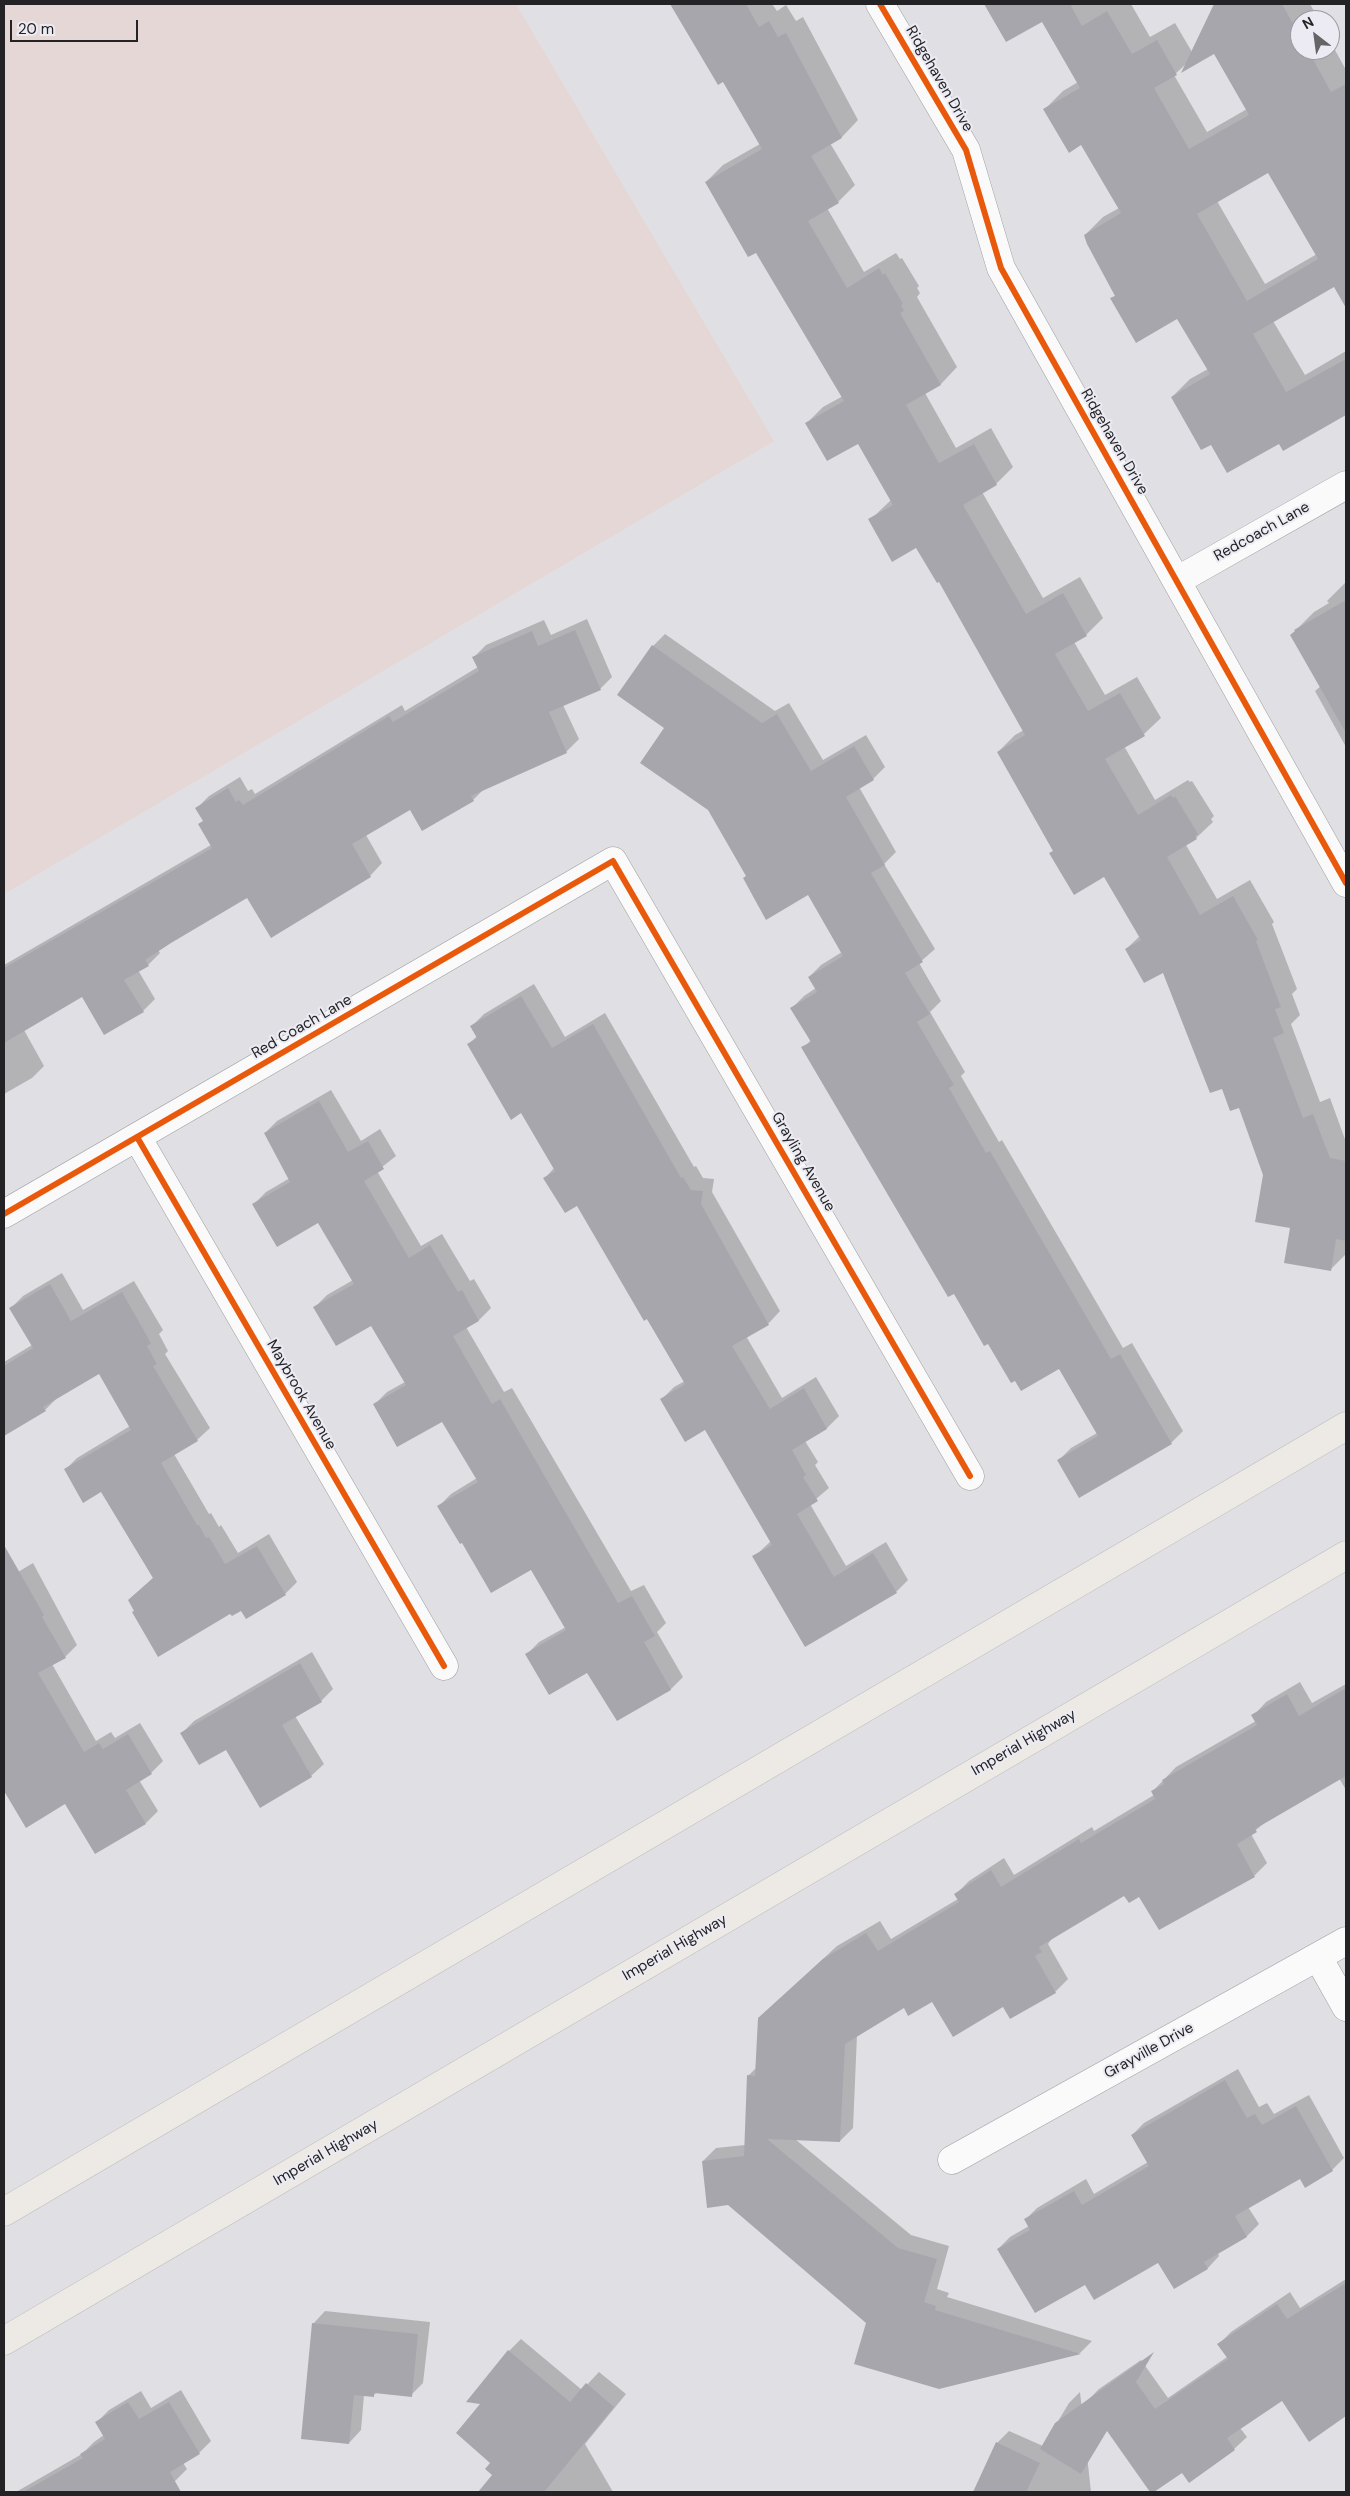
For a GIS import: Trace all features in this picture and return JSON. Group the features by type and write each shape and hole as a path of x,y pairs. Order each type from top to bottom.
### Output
{"main road":[{"path":"4,2212 1346,1426"},
{"name":"Imperial Highway","path":"4,2341 1346,1555"}],"street":[{"name":"Ridgehaven Drive","path":"880,4 966,150 1001,268 1178,580 1346,883"},
{"name":"Redcoach Lane","path":"1178,580 1346,485"},
{"name":"Red Coach Lane","path":"4,1214 613,861"},
{"name":"Grayling Avenue","path":"613,861 970,1476"},
{"name":"Maybrook Avenue","path":"137,1137 444,1666"},
{"name":"Grayville Drive","path":"952,2160 1346,1941"},
{"path":"1318,1957 1346,2007"}],"shaded area":[{"path":"4,4 516,4 774,441 4,894"}],"building":[{"path":"670,4 746,4 759,27 769,21 778,37 786,33 842,138 811,156 839,203 808,221 847,288 879,268 883,275 885,273 903,304 901,305 904,311 900,313 941,385 906,405 939,463 974,444 997,485 963,505 1026,614 1063,593 1087,636 1055,654 1088,711 1120,693 1145,736 1105,759 1138,815 1171,795 1173,798 1175,796 1198,834 1195,836 1197,839 1167,857 1200,915 1233,896 1258,940 1256,941 1281,1007 1275,1009 1284,1033 1273,1038 1303,1118 1313,1114 1330,1158 1346,1161 1346,1241 1336,1239 1331,1271 1284,1263 1290,1228 1255,1222 1263,1175 1239,1108 1230,1111 1222,1089 1210,1093 1163,973 1144,983 1125,949 1141,940 1104,877 1074,895 1049,853 1053,851 997,752 1025,735 939,582 937,583 916,548 892,562 868,519 893,505 858,444 827,461 805,423 844,401 756,253 748,257 705,182 762,149 723,82 718,85"},
{"path":"984,4 1075,4 1071,6 1082,26 1107,11 1132,54 1157,40 1177,75 1154,88 1189,149 1249,115 1214,54 1181,73 1214,4 1282,4 1290,18 1290,60 1313,60 1331,92 1346,84 1346,308 1334,287 1253,334 1286,392 1346,359 1346,415 1283,451 1279,444 1227,473 1211,445 1201,450 1171,397 1210,374 1177,319 1136,343 1110,298 1115,296 1087,244 1084,235 1121,213 1081,145 1069,153 1043,109 1080,88 1042,22 1006,42","holes":["1268,173 1318,259 1247,301 1197,214"]},
{"path":"1346,600 1346,733 1290,635 1294,630"},
{"path":"575,630 601,690 549,712 567,753 471,796 474,801 422,831 410,810 352,844 371,877 271,938 247,898 171,943 145,960 149,966 124,980 144,1012 104,1035 82,997 4,1043 4,968 212,848 198,824 203,821 195,808 228,788 236,802 239,800 243,805 389,716 393,722 479,671 472,657 532,631 538,646"},
{"path":"652,645 762,723 777,714 811,771 854,746 874,780 846,797 885,865 871,873 923,962 905,973 930,1014 917,1022 954,1085 949,1088 986,1153 990,1151 1111,1359 1120,1354 1172,1444 1079,1498 1057,1460 1098,1436 1059,1369 1021,1391 1015,1381 1011,1383 988,1344 984,1346 954,1294 948,1297 801,1047 811,1042 790,1008 817,992 808,977 843,956 808,895 766,920 743,878 746,876 708,810 640,763 664,728 617,695"},
{"path":"521,996 552,1048 593,1024 681,1178 683,1177 691,1190 703,1191 701,1204 769,1325 732,1346 770,1409 804,1388 827,1429 792,1450 806,1475 803,1477 818,1501 797,1514 834,1577 873,1553 897,1593 805,1647 752,1556 772,1545 705,1430 685,1442 660,1399 685,1384 647,1319 644,1321 577,1206 565,1213 543,1178 555,1171 521,1113 511,1120 467,1044 477,1038 470,1026"},
{"path":"319,1101 348,1152 368,1141 384,1169 364,1181 409,1258 430,1245 458,1292 462,1290 479,1321 453,1336 492,1404 500,1399 618,1603 632,1596 655,1636 644,1642 671,1690 617,1721 587,1673 549,1695 525,1654 566,1630 531,1570 491,1593 462,1543 460,1544 437,1506 478,1482 442,1422 397,1447 373,1404 406,1385 371,1326 336,1346 313,1307 354,1284 318,1223 277,1247 252,1204 290,1182 264,1133"},
{"path":"50,1284 71,1321 122,1292 151,1343 147,1346 157,1364 153,1366 198,1441 161,1463 197,1525 199,1525 206,1538 209,1537 225,1564 257,1546 286,1595 246,1619 241,1611 232,1616 230,1614 158,1657 132,1612 134,1611 128,1600 153,1578 101,1492 83,1503 64,1469 131,1430 99,1374 43,1407 46,1411 4,1436 4,1366 33,1348 9,1308"},
{"path":"4,1545 66,1658 38,1673 84,1752 99,1743 103,1749 128,1734 152,1774 126,1790 146,1824 95,1854 65,1804 26,1828 4,1791"},
{"path":"300,1663 322,1702 282,1725 312,1777 260,1808 226,1750 199,1765 180,1733"},
{"path":"1346,1688 1346,1776 1255,1829 1257,1832 1237,1844 1255,1877 1159,1930 1139,1897 1129,1903 1124,1896 1039,1947 1042,1952 1035,1956 1056,1993 1010,2019 1003,2007 953,2037 932,2002 908,2016 904,2008 845,2044 840,2142 767,2139 898,2248 937,2259 924,2302 936,2306 935,2310 1081,2354 939,2389 854,2364 866,2323 728,2205 707,2208 702,2161 744,2156 747,2075 755,2076 758,2018 823,1959 866,1933 878,1951 959,1902 954,1894 991,1870 1001,1887 1079,1839 1081,1843 1155,1799 1151,1791 1164,1784 1162,1780 1257,1725 1251,1715 1287,1694 1299,1716"},
{"path":"1225,2080 1247,2118 1255,2114 1262,2125 1296,2106 1333,2171 1305,2188 1300,2179 1235,2216 1247,2237 1204,2262 1208,2269 1174,2289 1158,2263 1094,2300 1085,2285 1035,2313 997,2249 1030,2230 1024,2219 1074,2191 1082,2205 1149,2166 1131,2135"},
{"path":"1346,2283 1346,2416 1309,2442 1282,2401 1227,2438 1235,2450 1189,2483 1182,2473 1154,2492 1150,2492 1107,2431 1081,2474 1040,2449 1055,2423 1154,2352 1136,2382 1155,2409 1228,2359 1217,2344 1277,2304 1287,2319"},
{"path":"312,2323 418,2334 412,2397 374,2393 374,2397 354,2395 349,2444 301,2439"},
{"path":"508,2350 570,2402 586,2383 614,2407 544,2492 478,2492 492,2475 485,2469 490,2463 456,2433 480,2404 466,2402"},
{"path":"128,2402 139,2419 169,2402 200,2454 170,2472 181,2492 23,2492 83,2458 80,2454 105,2439 95,2422"},
{"path":"996,2442 1040,2463 1026,2492 973,2492"}],"cycle path":[{"path":"880,4 966,150 1001,268 1346,883"},
{"path":"4,1214 613,861 970,1476"},
{"path":"137,1137 444,1666"}]}
